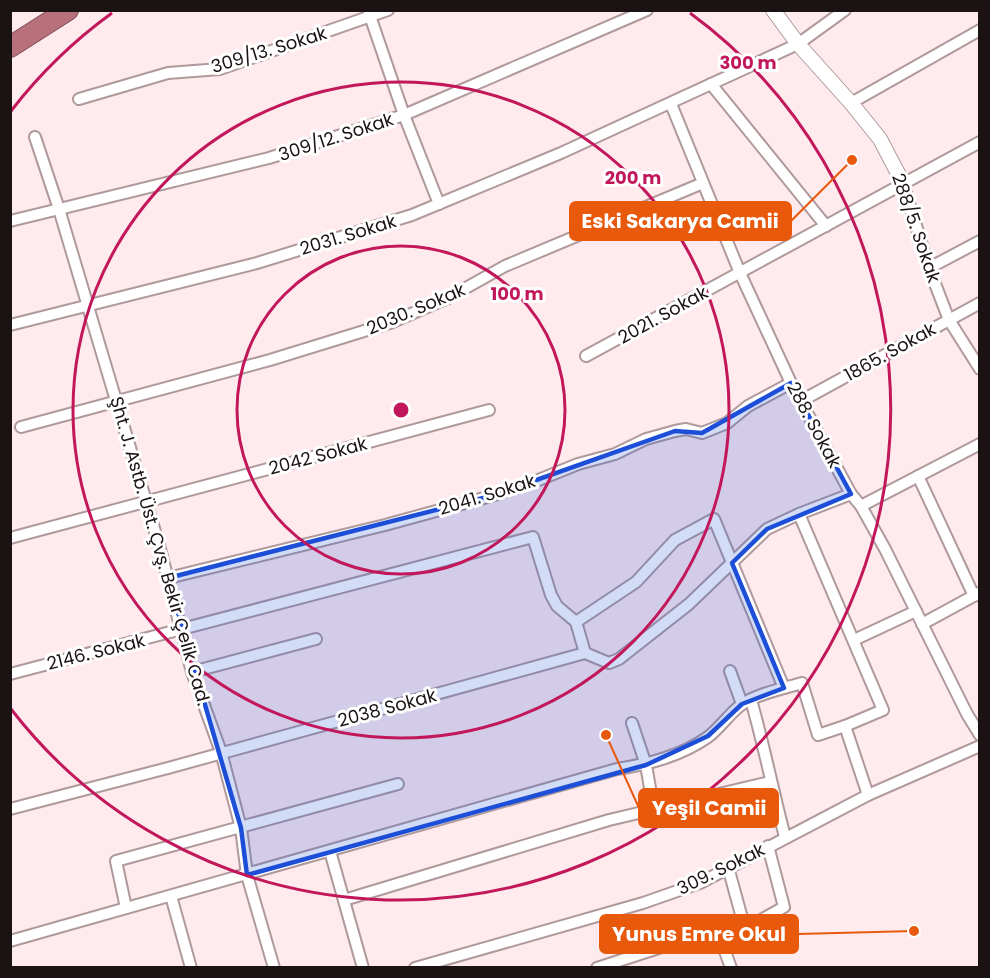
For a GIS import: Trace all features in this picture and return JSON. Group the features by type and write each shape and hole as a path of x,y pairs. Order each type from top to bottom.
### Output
{"highway":[{"path":"10,47 68,10"}],"street":[{"name":"309/13. Sokak","path":"79,99 168,73 220,69 369,14 388,10"},
{"name":"309/12. Sokak","path":"10,221 269,158 404,115 647,10"},
{"name":"288/5. Sokak","path":"773,10 798,44 852,103 880,139 903,183 929,268 949,320 980,369"},
{"name":"2031. Sokak","path":"10,325 257,262 412,216 671,104 798,44 845,10"},
{"path":"369,14 404,115 439,204"},
{"path":"852,103 980,30"},
{"path":"711,84 825,225"},
{"name":"288. Sokak","path":"671,104 740,273 790,383 851,494 861,506 980,735"},
{"name":"Şht. J. Astb. Üst. Çvş. Bekir Çelik Cad.","path":"35,137 59,209 146,501 192,672 220,752 241,828 248,874 274,968"},
{"name":"2021. Sokak","path":"586,357 980,142"},
{"name":"2030. Sokak","path":"21,427 270,360 390,323 448,298 516,262 703,183"},
{"path":"929,268 980,242"},
{"name":"1865. Sokak","path":"801,401 980,303"},
{"name":"2041. Sokak","path":"168,578 385,525 491,496 536,482 656,436 686,429 702,433 727,423 748,406 790,383"},
{"name":"2042 Sokak","path":"10,538 489,410"},
{"path":"861,506 980,444"},
{"path":"918,476 977,594 922,624"},
{"path":"784,688 732,563 714,519 675,540 636,582 576,622 585,653 609,663 619,659 689,604 732,563 767,530 799,514 851,494"},
{"path":"10,941 617,769 646,765 680,753 708,736 747,702 802,683 818,735 883,710 799,514"},
{"name":"2146. Sokak","path":"10,674 533,537 551,596 557,606 576,622"},
{"path":"854,640 916,611"},
{"path":"192,672 316,639"},
{"name":"2038 Sokak","path":"10,809 585,653"},
{"path":"730,671 747,702 763,742 770,782 785,837"},
{"path":"632,723 646,765 654,811"},
{"path":"845,726 868,795"},
{"name":"309. Sokak","path":"415,968 643,903 700,883 868,795 980,746"},
{"path":"344,900 609,820 770,782"},
{"path":"126,908 116,861 398,784"},
{"path":"597,968 717,929 746,929 784,907 768,846"},
{"path":"330,850 363,968"},
{"path":"728,867 746,929"},
{"path":"171,896 191,968"},
{"path":"717,929 731,968"}],"highlighted area":[{"path":"791,383 851,494 767,529 732,563 784,688 742,704 708,736 646,765 247,875 241,828 168,578 491,496 675,431 702,433"}],"place":[{"name":"Eski Sakarya Camii","path":"852,160"},
{"name":"Yeşil Camii","path":"606,735"},
{"name":"Yunus Emre Okul","path":"914,931"}]}
